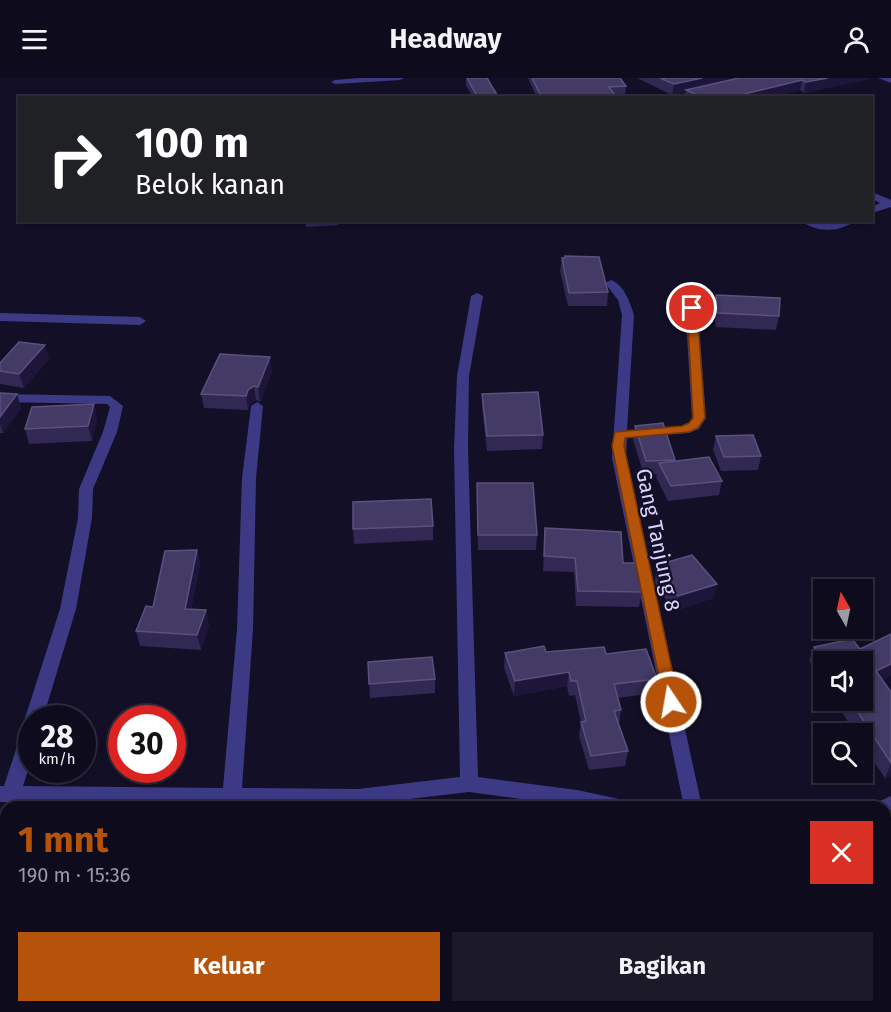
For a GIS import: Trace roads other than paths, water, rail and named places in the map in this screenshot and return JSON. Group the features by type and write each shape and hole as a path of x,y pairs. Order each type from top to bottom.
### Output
{"street":[{"path":"335,82 400,78"},
{"path":"882,78 891,81"},
{"path":"681,96 714,89"},
{"path":"873,196 890,204"},
{"path":"873,210 890,204"},
{"path":"810,222 826,229 847,222"},
{"name":"Gang Tanjung 8","path":"611,284 624,300 628,315 619,458 692,801"},
{"path":"619,435 684,430 694,426 699,418 690,286"},
{"path":"469,784 461,449 463,376 477,296"},
{"path":"0,317 140,321"},
{"path":"0,398 111,400 117,406 110,432 92,470 86,489 85,518 68,609 38,705"},
{"path":"232,796 245,629 249,478 257,406"},
{"path":"18,764 6,794 358,796 469,784 591,801"}]}
